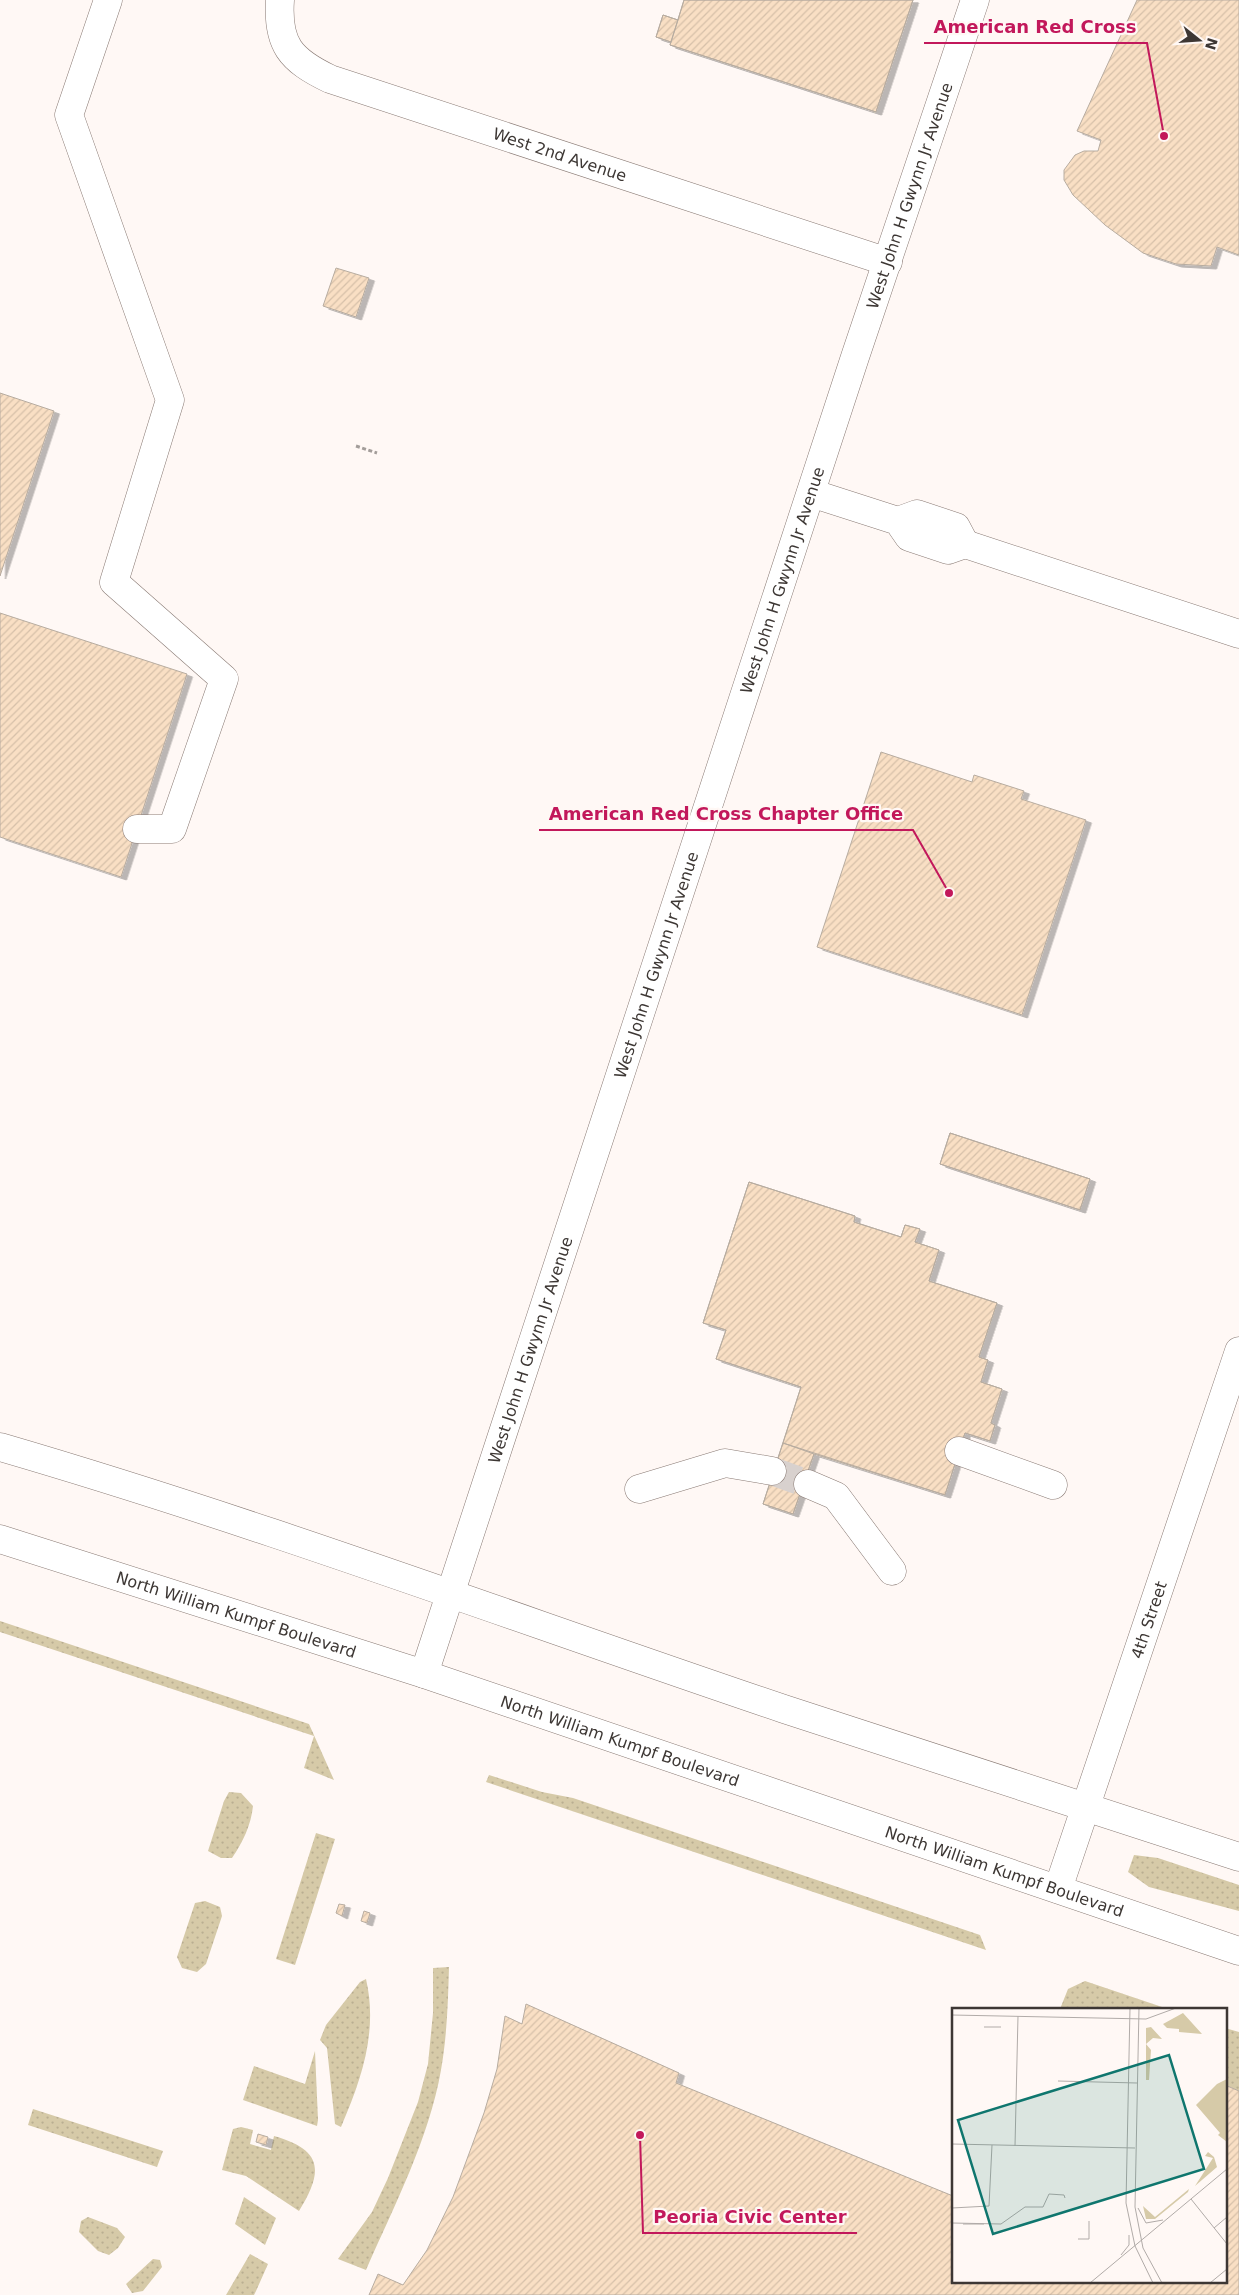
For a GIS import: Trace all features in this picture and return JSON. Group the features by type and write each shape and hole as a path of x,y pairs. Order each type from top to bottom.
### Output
{"main road":[{"path":"108,0 69,115 170,400 114,582 224,680 172,829 137,829"},
{"name":"West 2nd Avenue","path":"280,0 279,21 288,50 315,72 888,262"},
{"name":"West John H Gwynn Jr Avenue","path":"424,1674 811,493 975,0"},
{"path":"811,493 898,521 917,514 956,527 965,544 1239,634"},
{"name":"4th Street","path":"1058,1889 1239,1351"},
{"path":"0,1442 783,1709 1239,1857"},
{"path":"0,1447 106,1479"},
{"path":"959,1451 1053,1485"},
{"path":"639,1489 725,1463 772,1471"},
{"path":"808,1484 836,1496 892,1571"},
{"name":"North William Kumpf Boulevard","path":"0,1539 424,1674 1239,1951"},
{"path":"0,1554 218,1607"}],"path":[{"path":"356,446 377,454"}],"shaded area":[{"path":"0,1621 309,1724 334,1780 304,1768 314,1736 0,1632"},
{"path":"489,1775 542,1792 573,1798 980,1935 986,1950 486,1782"},
{"path":"229,1792 241,1793 253,1806 248,1827 236,1852 232,1858 221,1858 208,1851 224,1801"},
{"path":"316,1833 335,1839 295,1965 276,1959"},
{"path":"1134,1855 1158,1858 1239,1885 1239,1911 1149,1887 1128,1872"},
{"path":"205,1901 220,1907 222,1916 206,1964 197,1972 182,1968 177,1957 195,1903"},
{"path":"449,1967 445,2044 435,2096 410,2172 366,2270 338,2259 372,2212 388,2178 418,2102 428,2064 433,2013 433,1968"},
{"path":"366,1979 370,2017 366,2054 355,2091 341,2127 335,2124 327,2048 320,2040 326,2025 360,1982"},
{"path":"1085,1981 1165,2008 1060,2008 1068,1989"},
{"path":"1226,2028 1239,2032 1239,2091 1226,2085"},
{"path":"315,2051 317,2126 243,2100 254,2066 305,2084"},
{"path":"33,2109 163,2151 157,2167 28,2125"},
{"path":"241,2127 253,2130 250,2144 271,2150 274,2136 302,2148 310,2156 314,2164 315,2174 307,2197 299,2211 246,2176 222,2170 233,2129"},
{"path":"244,2197 276,2218 265,2245 235,2224"},
{"path":"88,2217 117,2228 125,2237 118,2248 109,2255 98,2251 79,2232 81,2221"},
{"path":"250,2254 268,2264 254,2295 226,2295"},
{"path":"153,2259 160,2260 162,2267 143,2291 132,2293 126,2284"}],"building":[{"path":"684,0 913,0 876,112 670,45 671,42 656,37 663,15 678,20"},
{"path":"684,0 913,0 876,112 670,45"},
{"path":"1137,0 1239,0 1239,255 1217,247 1211,266 1176,264 1143,253 1105,225 1073,195 1064,180 1064,170 1075,155 1084,151 1098,151 1101,140 1077,131"},
{"path":"663,15 678,20 671,42 656,37"},
{"path":"336,268 369,278 356,317 323,306"},
{"path":"0,393 54,411 0,576"},
{"path":"0,613 187,674 121,877 0,837"},
{"path":"881,752 972,782 974,775 1024,791 1021,799 1086,820 1022,1015 817,947"},
{"path":"950,1133 1090,1179 1080,1210 940,1164"},
{"path":"950,1133 1090,1179 1080,1210 940,1164"},
{"path":"749,1182 855,1216 854,1222 901,1237 905,1225 920,1229 915,1242 939,1250 929,1281 997,1303 979,1357 988,1360 981,1382 1002,1389 991,1423 995,1425 990,1441 965,1433 945,1495 814,1454 793,1514 763,1504 801,1387 716,1359 726,1330 703,1323"},
{"path":"749,1182 855,1216 854,1222 901,1237 905,1225 920,1229 915,1242 939,1250 929,1281 997,1303 979,1357 988,1360 981,1382 1002,1389 991,1423 995,1425 990,1441 965,1433 945,1495 783,1443 801,1387 716,1359 726,1330 703,1323"},
{"path":"783,1443 814,1454 793,1514 763,1504"},
{"path":"339,1904 345,1905 342,1916 336,1913"},
{"path":"364,1911 370,1913 367,1923 361,1921"},
{"path":"526,2004 679,2073 676,2083 952,2196 952,2282 1226,2282 1226,2085 1239,2091 1239,2295 369,2295 378,2274 403,2285 427,2250 453,2197 484,2113 497,2069 505,2016 522,2024"},
{"path":"258,2134 268,2137 266,2145 256,2142"}],"tunnel":[{"path":"772,1471 808,1484"}],"place":[{"name":"American Red Cross","path":"1164,136"},
{"name":"American Red Cross Chapter Office","path":"949,893"},
{"name":"Peoria Civic Center","path":"640,2135"}]}
